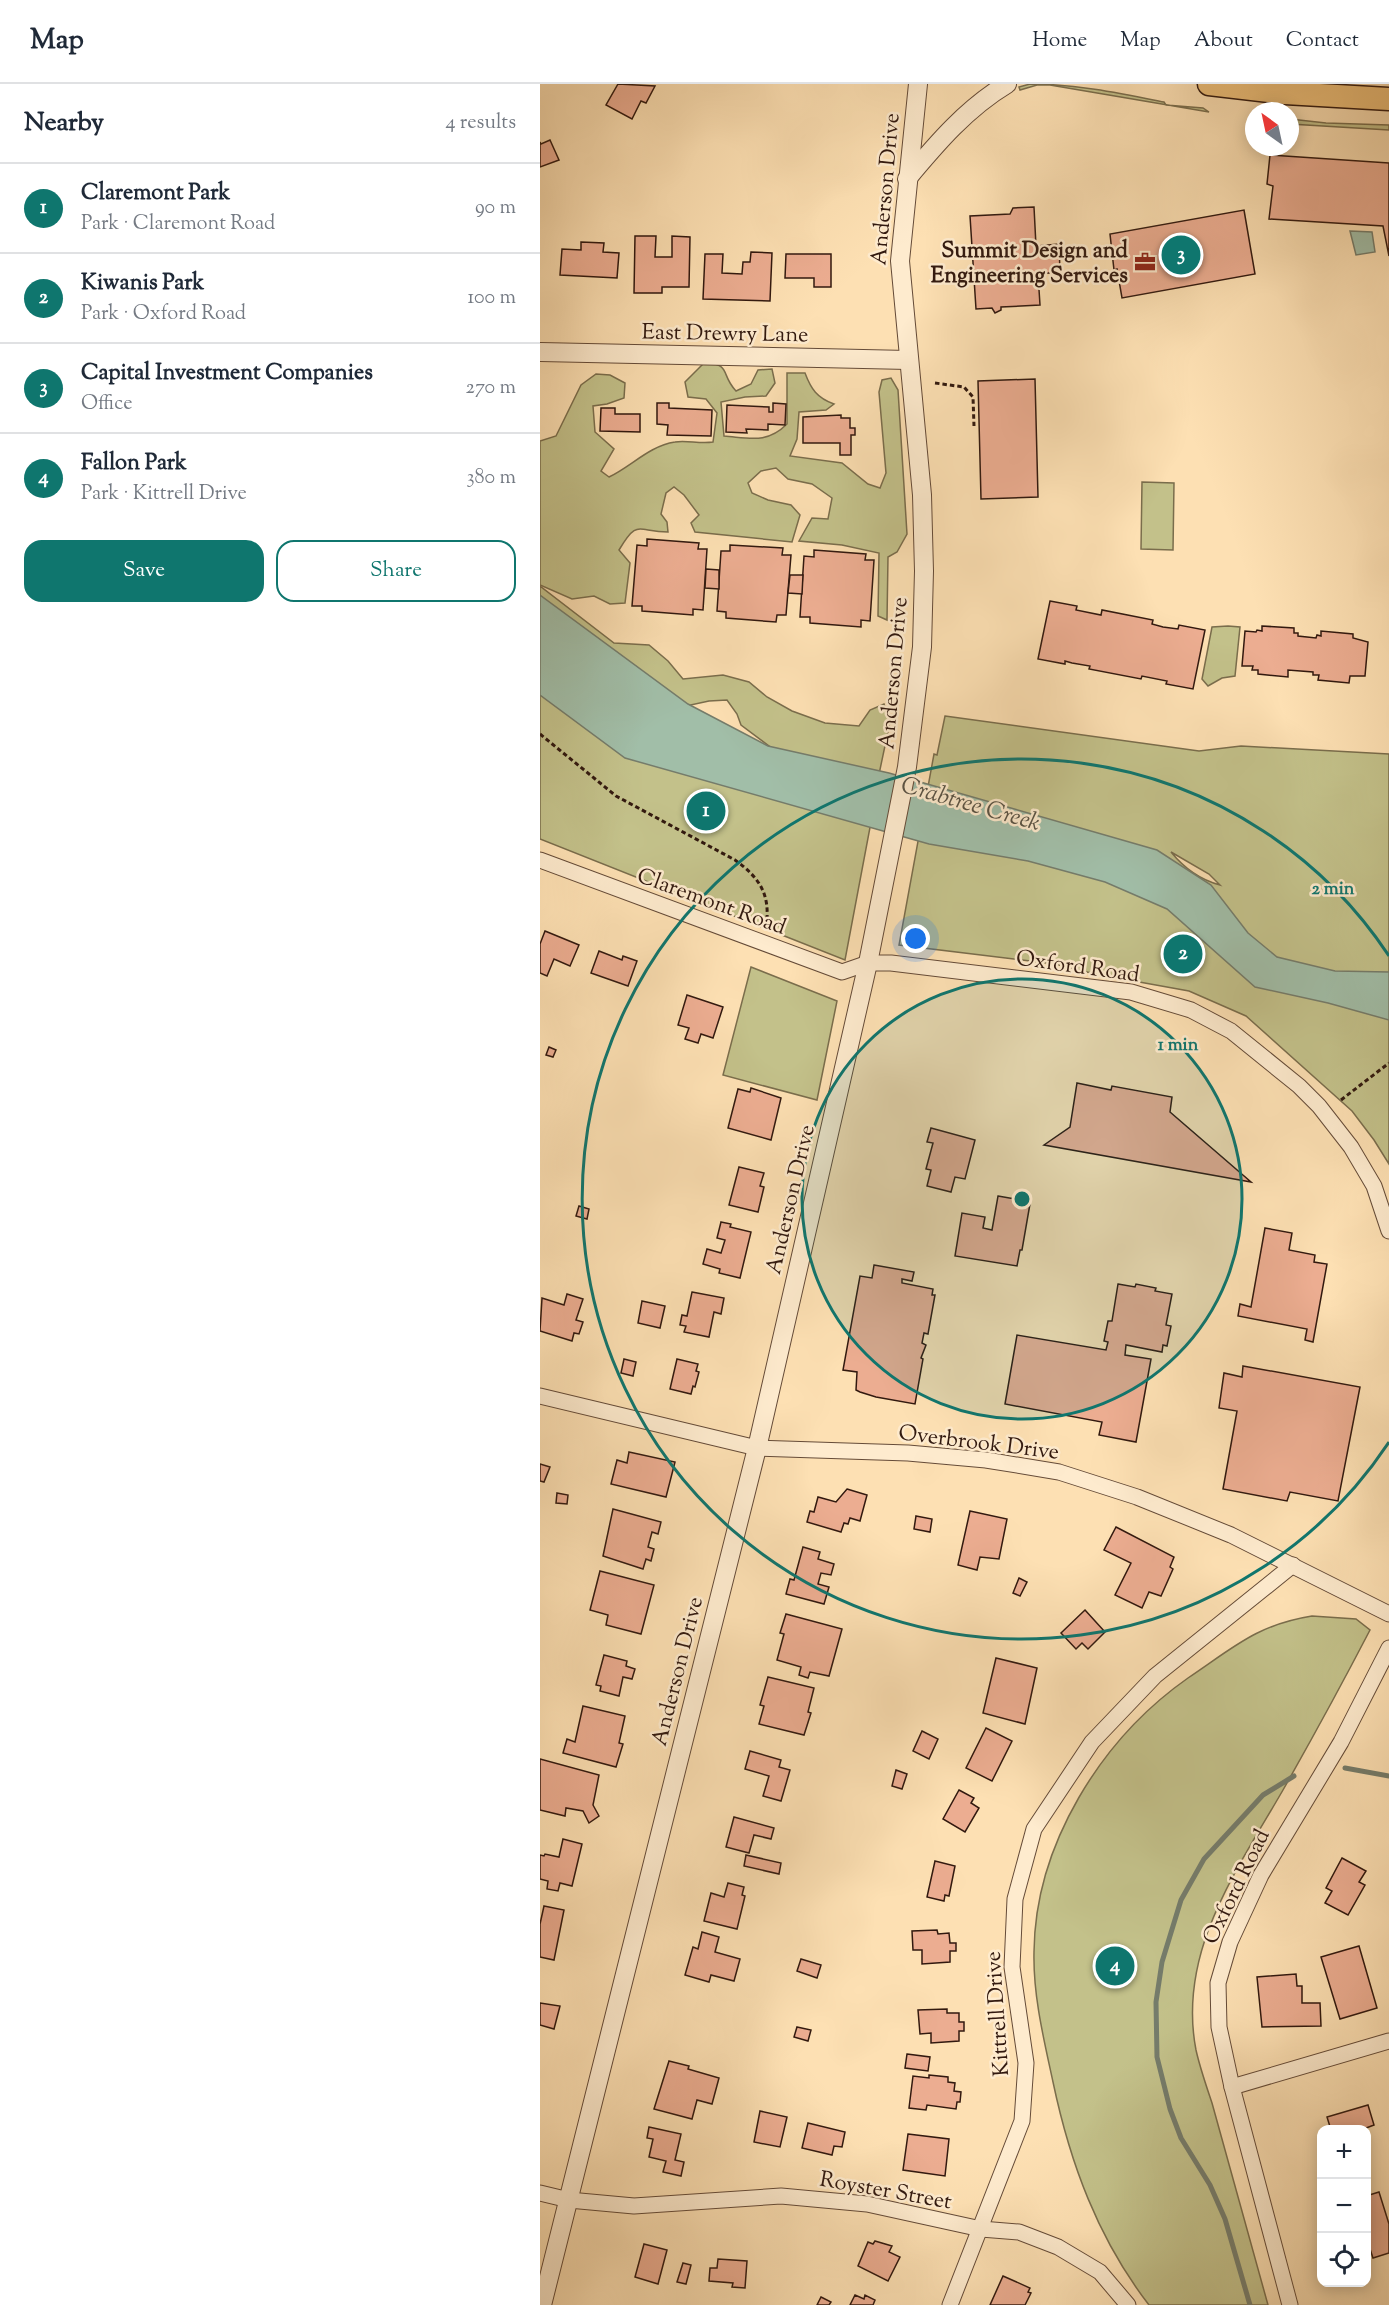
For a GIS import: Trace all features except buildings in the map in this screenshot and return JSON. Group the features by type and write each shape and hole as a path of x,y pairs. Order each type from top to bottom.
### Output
{"main road":[{"path":"1209,84 1286,93 1389,99"}],"street":[{"name":"Anderson Drive","path":"542,2305 757,1448 868,963 907,767 922,646 924,571 922,495 900,261 918,84"},
{"path":"907,178 954,126 989,95 1007,84"},
{"name":"East Drewry Lane","path":"540,352 908,360"},
{"name":"Claremont Road","path":"540,860 842,972 868,963"},
{"name":"Oxford Road","path":"868,963 891,963 1131,992 1191,1010 1232,1031 1299,1086 1319,1106 1350,1147 1374,1186 1389,1231"},
{"name":"Overbrook Drive","path":"540,1396 757,1448 908,1453 986,1460 1059,1472 1137,1497 1231,1535 1389,1614"},
{"name":"Kittrell Drive","path":"950,2305 1022,2121 1026,2063 1012,1967 1015,1899 1034,1829 1092,1742 1155,1676 1293,1565"},
{"name":"Oxford Road","path":"1290,2305 1232,2087 1219,2028 1218,1983 1230,1942 1261,1875 1341,1742 1389,1648"},
{"path":"1232,2087 1389,2041"},
{"name":"Royster Street","path":"540,2193 568,2200 634,2206 781,2196 867,2204 981,2229 1019,2232 1058,2247 1100,2272 1128,2305"}],"path":[{"path":"935,382 964,387 969,392 973,397 974,426"},
{"path":"540,734 616,796 735,860 751,872 762,889 768,914 765,932 760,943"},
{"path":"1341,1100 1389,1063"}],"shaded area":[{"path":"1030,84 1047,85 1037,85 1020,90 1019,87"},
{"path":"1052,85 1097,90 1164,102 1166,105"},
{"path":"1169,105 1203,108 1209,112"},
{"path":"1299,120 1389,125 1389,130 1299,125"},
{"path":"705,362 719,365 736,391 751,384 758,370 772,369 775,383 766,396 721,402 724,436 758,438 772,435 780,430 787,424 787,373 805,373 815,392 834,404 826,410 799,412 797,439 790,456 842,463 868,484 880,488 886,473 879,392 882,380 891,378 898,390 907,534 897,552 888,557 887,620 878,616 879,553 842,545 799,541 812,518 828,519 832,498 812,484 788,479 776,468 761,471 748,483 752,493 768,500 791,505 800,515 792,542 695,532 691,523 699,515 684,495 674,487 666,493 661,514 667,522 668,532 635,530 619,550 630,563 625,603 610,604 594,596 572,599 540,585 540,441 556,436 581,385 596,374 610,375 625,383 624,398 593,406 595,432 614,449 601,471 609,477 666,444 713,442 717,413 706,399 688,397 685,382"},
{"path":"1142,482 1174,483 1173,550 1141,549"},
{"path":"540,586 614,643 649,645 668,661 683,679 723,675 749,682 767,697 792,711 825,723 859,726 870,710 884,704 890,722 878,779 781,755 741,725 737,714 727,700 686,706 540,632"},
{"path":"1212,627 1240,627 1235,676 1222,678 1208,686 1202,679"},
{"path":"540,649 875,801 845,960 540,839"},
{"path":"945,716 1199,751 1241,746 1389,754 1389,1164 1352,1111 1246,1016 1189,991 1095,974 1055,964 899,945 934,754 937,755","holes":["1171,852 1209,874 1220,885 1193,873"]},
{"path":"751,967 837,1001 817,1100 723,1075"},
{"path":"1312,1616 1356,1619 1370,1630 1215,1913 1203,1946 1195,1979 1192,2014 1196,2050 1203,2077 1268,2305 1149,2305 1115,2254 1088,2199 1077,2171 1060,2112 1040,2018 1034,1968 1037,1912 1046,1873 1060,1834 1101,1763 1156,1703 1188,1678 1246,1639 1275,1625"}],"water":[{"path":"1350,231 1372,232 1375,252 1356,255"},
{"name":"Crabtree Creek","path":"540,595 688,704 768,746 889,773 1157,850 1211,885 1248,933 1277,957 1335,971 1389,972 1389,1020 1328,1003 1255,987 1167,909 1105,882 1028,861 929,844 625,758 540,695"}],"waterway":[{"path":"1345,1768 1389,1776"},
{"path":"1250,2305 1225,2219 1210,2185 1181,2138 1170,2109 1157,2057 1156,2002 1162,1962 1181,1900 1204,1859 1263,1795 1294,1776"}],"place":[{"name":"Capital Investment Companies","path":"1181,255"},
{"name":"Summit Design and Engineering Services","path":"1145,262"},
{"name":"Claremont Park","path":"706,811"},
{"name":"Kiwanis Park","path":"1183,954"},
{"name":"Fallon Park","path":"1115,1966"}]}
